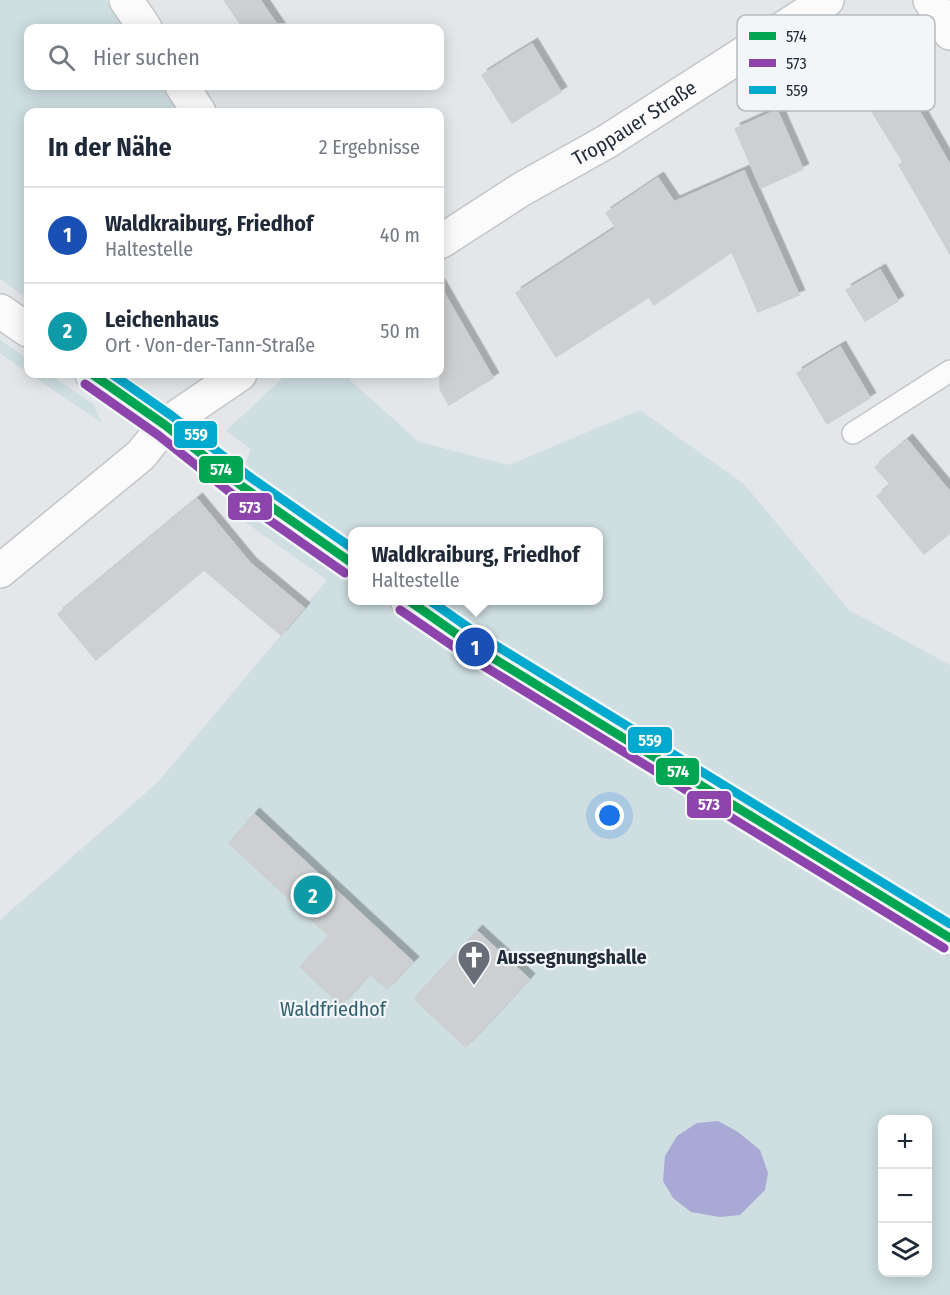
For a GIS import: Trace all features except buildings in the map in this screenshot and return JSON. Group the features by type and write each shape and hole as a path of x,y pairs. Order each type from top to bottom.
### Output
{"street":[{"path":"126,0 142,24"},
{"name":"Troppauer Straße","path":"804,15 827,0"},
{"path":"930,0 950,33"},
{"name":"Troppauer Straße","path":"444,239 522,189 606,142 737,58"},
{"path":"185,90 196,108"},
{"path":"0,311 24,327"},
{"path":"98,378 165,425 243,487 348,560"},
{"path":"0,571 141,455 165,425 234,378"},
{"path":"414,605 483,652 950,938"}],"lane":[{"path":"853,433 950,371"}],"green space":[{"path":"0,0 106,0 121,24 24,24 24,90 165,90 177,108 24,108 24,296 0,279"},
{"path":"0,340 24,356 24,370 0,353"},
{"path":"36,378 55,378 93,404 102,423"},
{"name":"Waldfriedhof","path":"283,378 349,378 419,442 509,465 640,410 744,484 849,610 950,665 950,1295 0,1295 0,920 158,782 327,580 228,510 251,449 226,431"}],"water":[{"path":"718,1121 738,1132 760,1150 768,1173 765,1190 740,1215 720,1217 691,1212 673,1198 663,1181 665,1156 677,1136 697,1123"}],"transit line":[{"name":"574","path":"98,378 165,425 243,487 348,560"},
{"name":"559","path":"118,378 172,416 250,477 348,545"},
{"name":"573","path":"85,384 158,435 236,497 345,573"},
{"name":"574","path":"415,605 475,647 950,938"},
{"name":"559","path":"436,605 482,637 950,924"},
{"name":"573","path":"400,610 469,657 944,948"}],"place":[{"name":"Waldkraiburg, Friedhof","path":"475,647"},
{"name":"Leichenhaus","path":"313,895"},
{"name":"Aussegnungshalle","path":"474,986"}]}
